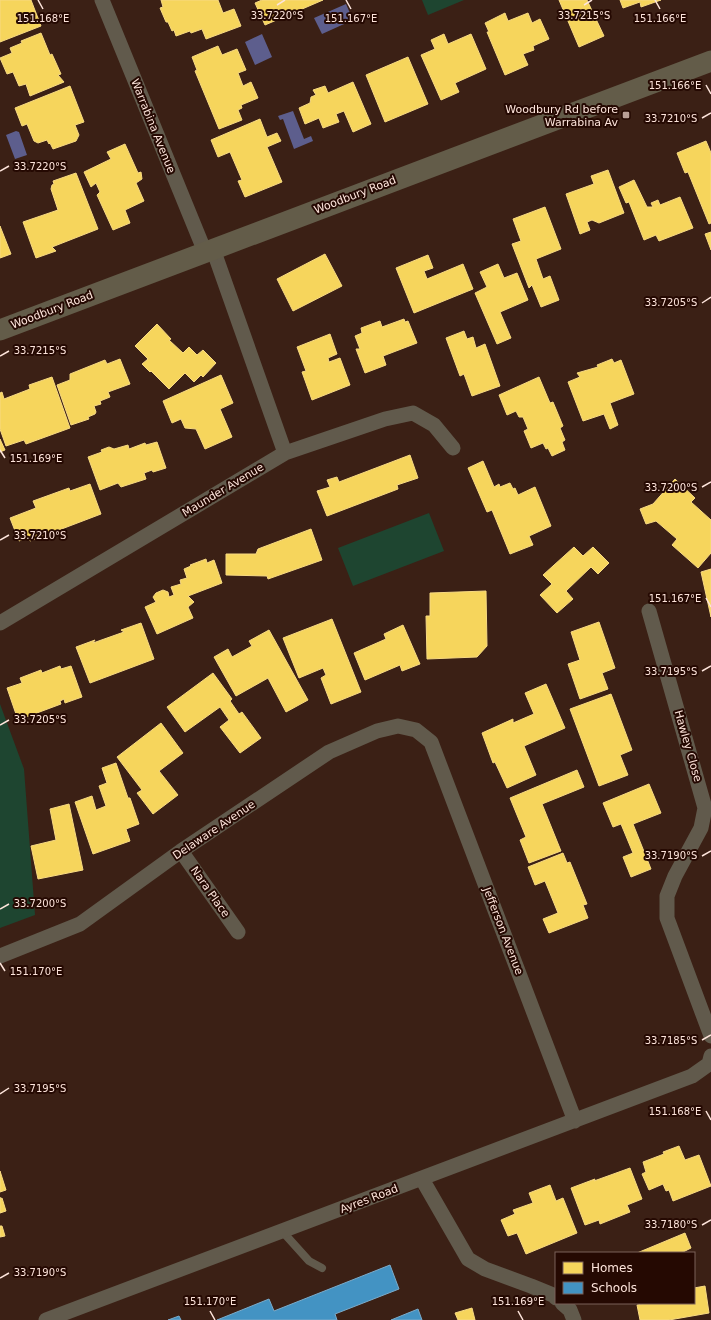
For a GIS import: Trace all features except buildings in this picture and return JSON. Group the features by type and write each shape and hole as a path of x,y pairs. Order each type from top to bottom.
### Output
{"street":[{"name":"Warrabina Avenue","path":"102,0 209,250 285,453"},
{"name":"Woodbury Road","path":"0,330 711,61"},
{"name":"Maunder Avenue","path":"0,623 285,453 385,419 413,413 434,425 453,448"},
{"name":"Hawley Close","path":"649,611 706,808 701,828 674,876 667,896 667,918 711,1036"},
{"name":"Delaware Avenue","path":"0,956 80,924 181,851 329,752 377,731 398,726 416,730 431,742"},
{"name":"Jefferson Avenue","path":"431,742 575,1121"},
{"name":"Nara Place","path":"181,851 238,932"},
{"name":"Ayres Road","path":"46,1320 692,1076 709,1064 711,1056"},
{"path":"422,1179 468,1259 484,1269 531,1286 555,1297"},
{"path":"563,1304 570,1310 574,1320"}],"lane":[{"path":"282,1231 309,1261 322,1268"}],"green space":[{"path":"422,0 464,0 428,15"},
{"path":"429,513 444,551 353,586 338,548"},
{"path":"0,704 24,769 35,915 0,928"}],"water":[{"path":"346,4 353,20 322,34 314,18"},
{"path":"262,34 272,57 255,65 245,42"},
{"path":"293,111 304,139 311,136 313,141 294,149 283,119 280,120 278,116"},
{"path":"16,131 19,132 27,155 15,159 6,135"}],"place":[{"name":"Woodbury Rd before Warrabina Av","path":"626,115"}]}
